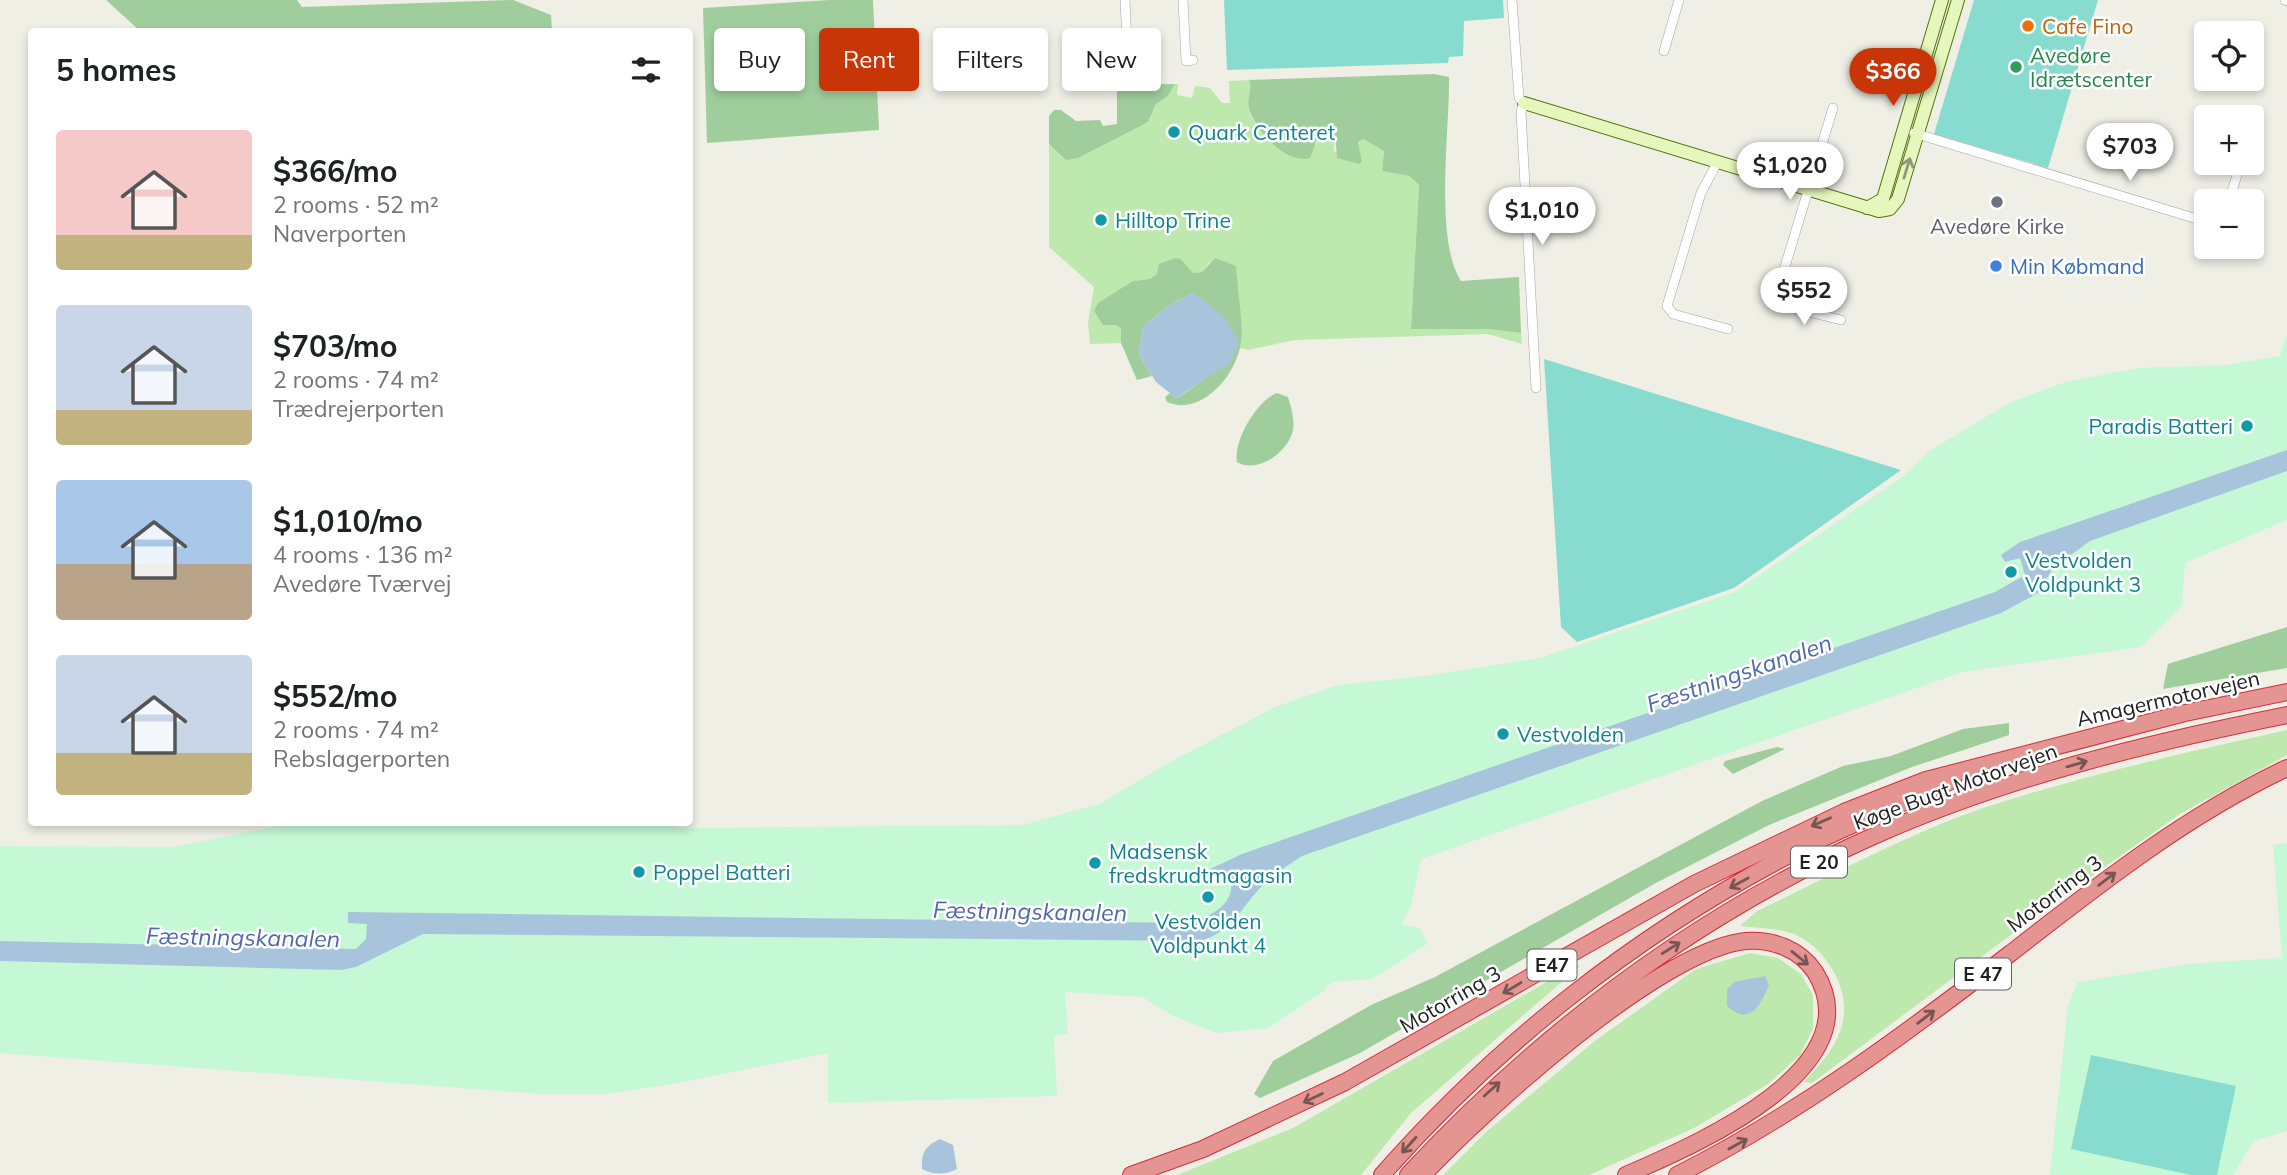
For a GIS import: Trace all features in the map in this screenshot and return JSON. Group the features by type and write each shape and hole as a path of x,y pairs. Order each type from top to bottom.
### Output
{"highway":[{"name":"Amagermotorvejen","path":"1977,769 2088,737 2287,692"},
{"name":"Køge Bugt Motorvejen","path":"1408,1175 1484,1096 1589,1006 1660,955 1725,914 1818,862 1929,813 2043,774 2157,743 2287,715"},
{"name":"Motorring 3","path":"1677,1175 1765,1129 1819,1095 2119,871 2227,800 2287,768"},
{"name":"Motorring 3","path":"1131,1175 1203,1149 1345,1082 1694,884 1785,838 1926,780 1977,769"},
{"name":"Køge Bugt Motorvejen","path":"1382,1175 1421,1132 1517,1039 1572,994 1649,939 1789,855 1977,769"},
{"path":"1423,1175 1527,1078 1600,1020 1665,975 1713,950 1745,941 1781,945 1800,956 1812,969 1826,999 1825,1031 1809,1062 1796,1077 1754,1107 1701,1139 1626,1175"}],"street":[{"path":"1125,0 1126,28"},
{"path":"1183,0 1186,61 1193,60"},
{"path":"1512,0 1519,99 1524,103 1882,211 1895,203 1958,0"},
{"path":"1664,51 1679,0"},
{"path":"1867,208 1882,199 1942,0"},
{"path":"1524,103 1521,112 1525,223 1536,388"},
{"path":"1833,108 1774,303 1841,320"},
{"path":"1903,130 2194,218"},
{"path":"1718,161 1701,193 1667,306 1674,314 1728,330"},
{"path":"2233,189 2237,175"}],"green space":[{"path":"106,0 297,0 302,7 513,0 551,15 552,28 137,28"},
{"path":"873,0 874,28 819,28 819,91 877,91 879,130 707,143 703,8"},
{"path":"1434,74 1449,77 1445,183 1448,239 1453,263 1461,281 1519,277 1521,333 1488,329 1411,329 1419,185 1409,176 1382,171 1384,151 1363,139 1358,142 1362,161 1359,164 1337,158 1335,132 1328,130 1320,132 1310,158 1291,156 1265,135 1252,117 1248,104 1249,80"},
{"path":"1249,80 1248,104 1251,116 1264,134 1288,155 1317,144 1320,132 1328,130 1335,132 1334,151 1362,161 1358,142 1363,139 1384,151 1382,171 1409,176 1419,185 1411,329 1488,329 1521,333 1522,344 1488,334 1295,340 1248,350 1240,348 1236,266 1210,262 1202,272 1193,273 1181,259 1150,279 1133,281 1103,325 1116,325 1121,329 1121,343 1090,344 1088,323 1094,287 1049,247 1049,144 1066,159 1148,122 1156,104 1168,96 1175,84 1178,84 1177,95 1192,98 1195,86 1210,88 1222,103 1230,103 1229,81"},
{"path":"1161,84 1175,84 1168,96 1156,104 1148,122 1078,158 1066,160 1049,144 1049,116 1054,110 1061,110 1076,121 1100,120 1103,126 1117,124 1117,91 1161,91"},
{"path":"1175,258 1181,259 1193,273 1202,272 1215,258 1236,266 1242,327 1238,355 1225,379 1204,398 1192,404 1180,405 1167,402 1165,397 1170,393 1176,398 1230,363 1193,293 1167,307 1143,327 1139,355 1152,376 1137,380 1121,343 1121,329 1116,325 1103,325 1094,311 1098,303 1133,281 1150,279 1157,274 1159,264"},
{"name":"Vestvolden","path":"2287,334 2287,520 2185,563 2182,605 2141,647 1963,672 1421,859 1411,906 1402,924 1420,928 1427,944 1372,979 1332,982 1324,991 1268,1028 1216,1033 1171,1015 1143,997 1065,992 1068,1034 1054,1036 1057,1096 828,1103 828,1053 673,1084 604,1094 540,1094 0,1053 0,846 172,847 278,826 679,828 1023,825 1099,804 1174,760 1275,707 1338,685 1424,676 1540,658 1735,592 1902,477 1931,450 2011,402 2065,382 2139,368 2226,365 2280,356"},
{"path":"1277,393 1288,397 1293,418 1290,438 1271,459 1253,465 1237,462 1239,443 1248,422 1269,397"},
{"path":"2287,627 2287,668 2163,689 2168,664"},
{"path":"2009,723 2009,735 1912,767 1769,825 1654,884 1360,1053 1260,1098 1254,1094 1273,1061 1371,1005 1435,977 1762,801 1843,766 1891,756 1963,729"},
{"path":"2287,730 2287,755 2180,814 2059,899 1812,1083 1804,1082 1834,1045 1840,1032 1844,1005 1841,990 1828,962 1815,947 1804,940 1785,931 1740,926 1757,911 1901,841 1989,806 2100,774"},
{"path":"1777,747 1785,749 1733,774 1723,765 1725,761"},
{"path":"2287,843 2287,1131 2254,1141 2233,1175 2050,1175 2068,1005 2078,982 2187,964 2282,958 2273,845"},
{"path":"1750,953 1778,958 1801,974 1813,995 1813,1029 1800,1055 1768,1084 1694,1128 1589,1175 1443,1175 1486,1132 1596,1040 1696,969"},
{"path":"1576,965 1580,966 1411,1113 1361,1175 1177,1175 1293,1128"}],"shaded area":[{"path":"1224,0 1503,0 1504,18 1464,21 1463,56 1449,57 1448,63 1227,70"},
{"name":"Avedøre Idrætscenter","path":"1974,0 2098,0 2048,168 1934,134"},
{"path":"1193,293 1223,316 1239,341 1230,363 1176,398 1156,382 1139,355 1143,327 1167,307"},
{"path":"1544,359 1901,470 1734,588 1577,642 1561,627"},
{"path":"2287,450 2287,471 2090,541 2053,568 2038,593 2001,613 1302,856 1266,882 1228,926 1200,941 423,934 356,967 341,970 0,961 0,941 356,949 366,939 367,924 348,923 348,912 1188,923 1213,913 1226,902 1230,894 1230,876 1211,881 1204,872 1242,854 1995,592 2025,575 2020,558 2005,562 2001,555 2020,542"},
{"path":"1765,976 1769,985 1754,1011 1742,1014 1727,1006 1727,989 1734,982"},
{"path":"2091,1055 2236,1086 2217,1175 2191,1175 2071,1149"},
{"path":"940,1139 953,1145 957,1169 940,1174 922,1169 922,1159 931,1144"}],"place":[{"name":"Cafe Fino","path":"2028,26"},
{"name":"Avedøre Idrætscenter","path":"2016,67"},
{"name":"Quark Centeret","path":"1174,132"},
{"name":"Avedøre Kirke","path":"1997,202"},
{"name":"Hilltop Trine","path":"1101,220"},
{"name":"Min Købmand","path":"1996,266"},
{"name":"Paradis Batteri","path":"2247,426"},
{"name":"Vestvolden Voldpunkt 3","path":"2011,572"},
{"name":"Vestvolden","path":"1503,734"},
{"name":"Madsensk fredskrudtmagasin","path":"1095,863"},
{"name":"Poppel Batteri","path":"639,872"},
{"name":"Vestvolden Voldpunkt 4","path":"1208,897"}],"water label":[{"name":"Fæstningskanalen","path":"1739,673"},
{"name":"Fæstningskanalen","path":"1030,911"},
{"name":"Fæstningskanalen","path":"243,937"}]}
